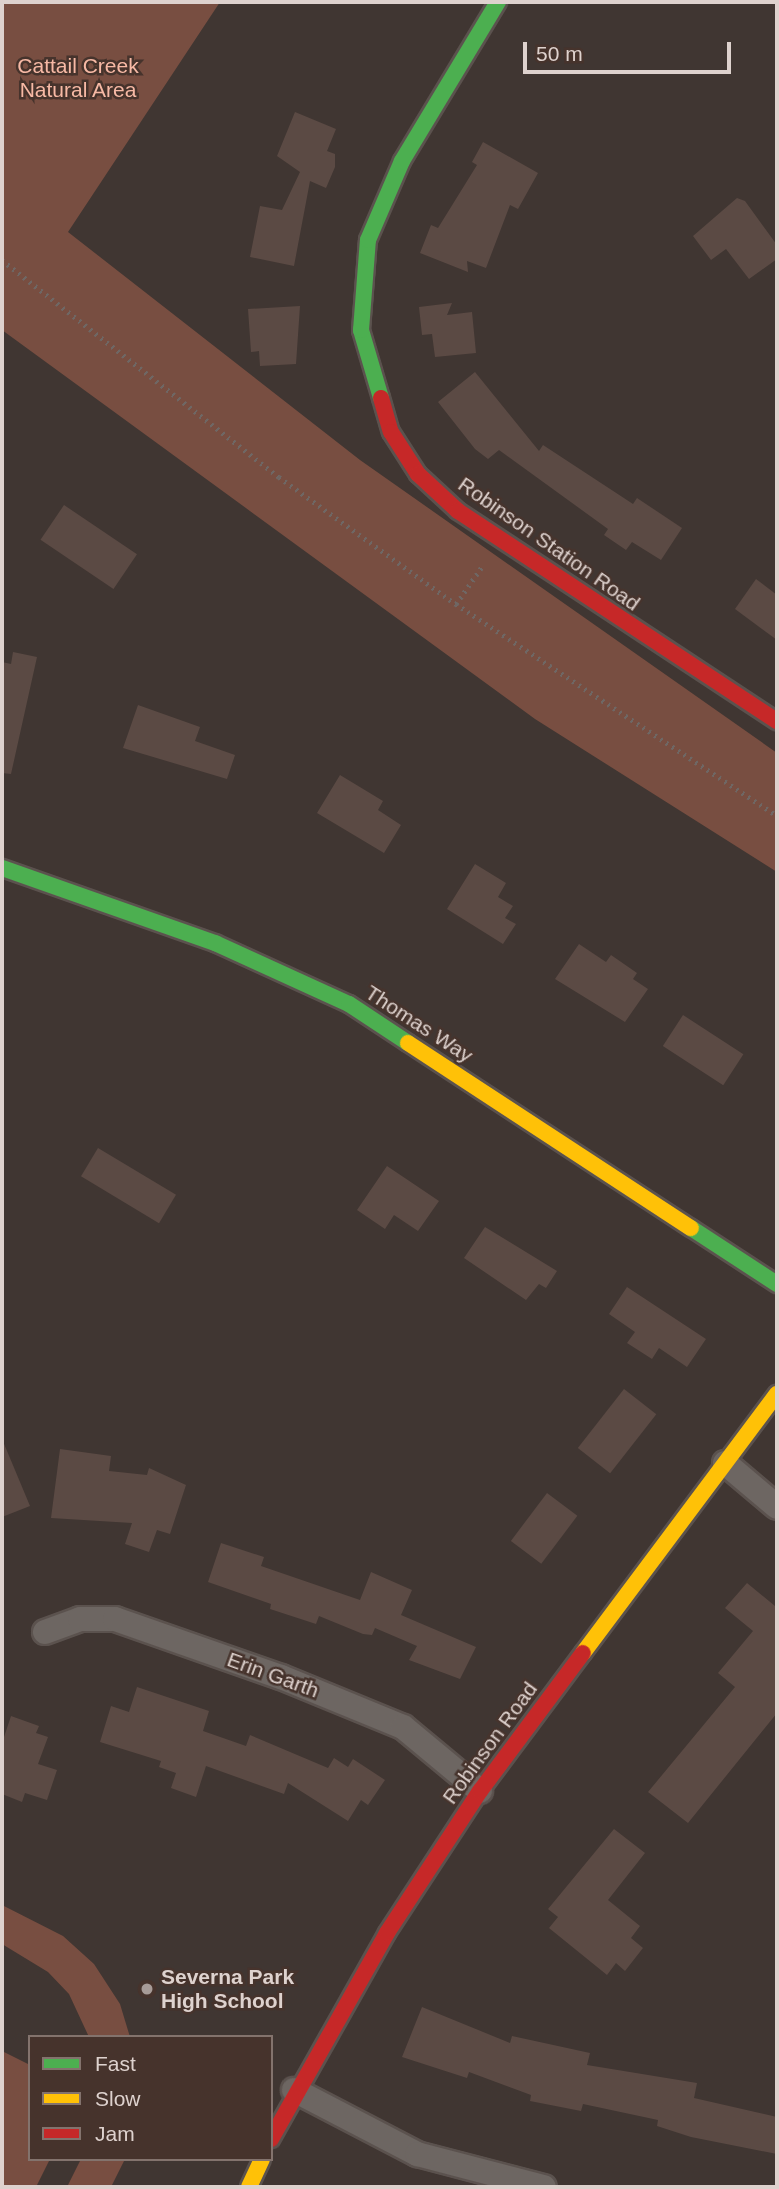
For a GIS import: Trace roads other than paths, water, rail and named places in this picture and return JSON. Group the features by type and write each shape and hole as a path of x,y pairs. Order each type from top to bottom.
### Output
{"street":[{"name":"Robinson Station Road","path":"498,2 382,202 361,276 361,330 391,432 418,474 500,541 777,722"},
{"name":"Thomas Way","path":"2,868 215,943 349,1004 777,1284"},
{"name":"Robinson Road","path":"273,2135 294,2090 387,1933 480,1791 777,1394"},
{"path":"725,1463 777,1507"},
{"name":"Erin Garth","path":"45,1632 80,1619 115,1619 281,1677 403,1727 480,1791"},
{"path":"294,2090 417,2154 544,2187"},
{"path":"248,2187 261,2161"}],"place":[{"name":"Severna Park High School","path":"147,1989"}],"park label":[{"name":"Cattail Creek Natural Area","path":"78,78"}]}
